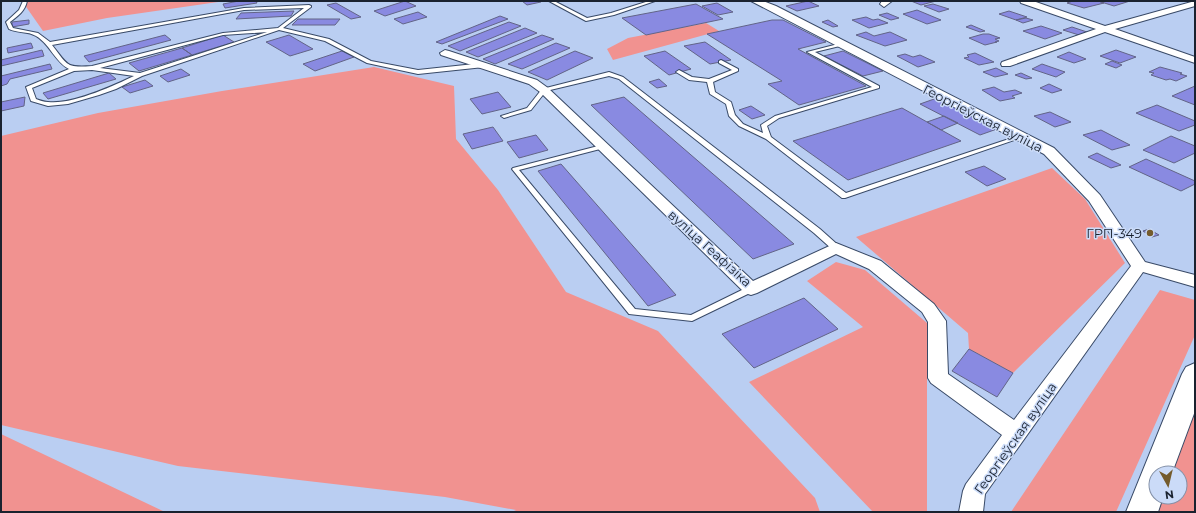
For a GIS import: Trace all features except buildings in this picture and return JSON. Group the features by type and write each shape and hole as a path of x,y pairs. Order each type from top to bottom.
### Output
{"main road":[{"path":"1160,465 1195,374"},
{"path":"1142,512 1148,496"}],"street":[{"name":"Георгіеўская вуліца","path":"755,1 772,8 1049,152 1095,198 1138,266 974,491 971,512"},
{"path":"1024,1 1195,60"},
{"path":"1006,64 1105,29 1195,3"},
{"name":"вуліца Геафізіка","path":"445,53 533,82 544,90 751,289 836,248"},
{"path":"836,248 874,265 928,308 937,321 938,378 1017,434"},
{"path":"1138,266 1195,281"}],"lane":[{"path":"25,1 19,14 8,22 11,29 36,34 49,44 65,64 73,69"},
{"path":"553,1 586,20 653,1"},
{"path":"49,44 244,9 309,6 279,29 140,75 114,88 68,102 48,104 33,100 29,87 73,69 92,68 140,75"},
{"path":"92,68 223,34 279,29 327,40 369,62 418,72 484,65"},
{"path":"768,138 764,125 777,117 877,87 810,52 842,44"},
{"path":"679,72 691,79 710,81 736,70 721,62"},
{"path":"504,116 529,109 544,90 609,74 621,78 817,231 836,248"},
{"path":"710,81 712,93 729,103 732,116 741,125 768,138 845,196 1020,137"},
{"path":"602,147 515,169 632,312 692,318 751,289"}],"shaded area":[{"path":"22,1 225,1 107,18 43,31"},
{"path":"706,23 719,31 613,60 607,49 628,38"},
{"path":"374,67 454,86 456,139 498,190 566,292 658,331 815,498 820,512 512,512 516,510 445,497 178,466 1,425 1,136 98,113 222,91"},
{"path":"1052,168 1085,199 1125,263 1013,373 969,349 968,333 856,237"},
{"path":"836,262 865,270 927,323 927,512 873,512 749,382 863,327 807,281"},
{"path":"1160,290 1195,300 1195,335 1116,512 1011,512"},
{"path":"1195,374 1195,512 1142,512 1149,505 1188,505 1188,465 1160,465"},
{"path":"1,434 165,512 1,512"}],"place":[{"name":"ГРП-349","path":"1150,233"}]}
